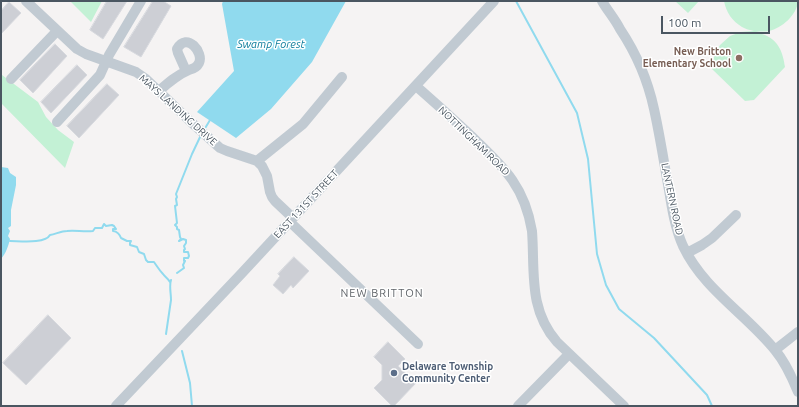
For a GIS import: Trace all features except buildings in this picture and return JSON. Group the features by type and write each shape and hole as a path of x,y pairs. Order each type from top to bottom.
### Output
{"street":[{"name":"MAYS LANDING DRIVE","path":"26,1 78,49 86,54 136,72 146,79 220,148 257,160"},
{"path":"57,122 100,75 109,55 141,1"},
{"name":"EAST 131ST STREET","path":"116,406 292,220 494,1"},
{"name":"LANTERN ROAD","path":"602,1 633,51 646,81 654,109 676,228 682,244 704,278 720,296 775,350 786,366 798,392"},
{"path":"11,79 57,31"},
{"path":"159,91 171,80 186,71"},
{"path":"342,77 303,124 257,160 267,176 270,192 275,201 292,220 418,344"},
{"name":"NOTTINGHAM ROAD","path":"416,86 500,163 516,184 523,198 531,222 533,237 534,283 538,308 542,319 549,331 569,354 624,406"},
{"path":"687,253 712,238 736,215"},
{"path":"775,350 798,332"},
{"path":"518,406 569,354"}],"green space":[{"path":"70,1 102,1 91,22"},
{"path":"675,1 699,1 688,13"},
{"path":"724,1 798,1 792,16 784,24 769,31 756,32 765,35 777,44 780,48 785,67 754,100 745,101 712,69 714,56 720,45 730,36 741,32 754,31 743,28 732,19 726,9"},
{"path":"2,75 38,102 46,117 58,130 74,142 65,168 1,103"}],"water":[{"name":"Swamp Forest","path":"223,1 346,1 312,62 271,109 236,138 197,112 234,71 222,4"},
{"path":"1,167 8,168 10,173 16,177 16,185 11,210 11,226 8,228 10,231 8,236 10,239 7,250 1,259"}],"waterway":[{"path":"516,1 577,113 588,159 597,254 606,285 619,309 654,338 707,395 712,406"},
{"path":"204,130 210,120"},
{"path":"177,273 184,268 184,258 188,258 189,256 188,252 184,252 186,240 183,239 179,241 181,239 179,230 175,225 177,223 175,206 177,205 176,194 201,135"},
{"path":"10,241 38,241 63,231 93,231 95,228 102,228 104,224 106,226 112,225 116,229 113,229 113,231 118,233 121,238 131,241 130,245 137,247 139,252 144,254 148,262 154,262 170,282"},
{"path":"166,334 171,300 171,280"},
{"path":"182,351 190,383 192,406"}],"place":[{"name":"New Britton Elementary School","path":"739,58"},
{"name":"Delaware Township Community Center","path":"394,373"}],"district":[{"name":"NEW BRITTON","path":"382,293"}]}
